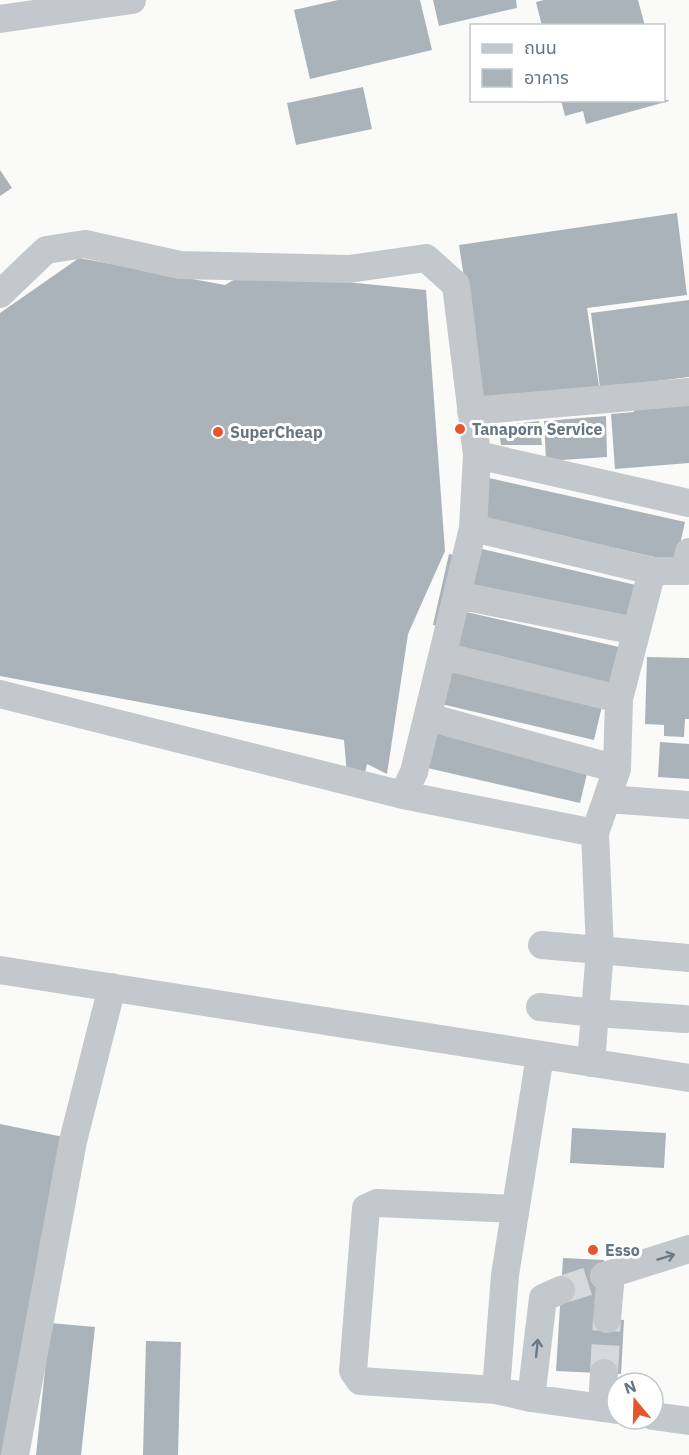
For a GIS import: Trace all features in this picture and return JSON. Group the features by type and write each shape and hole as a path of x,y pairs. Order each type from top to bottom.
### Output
{"street":[{"path":"0,19 132,0"},
{"path":"0,294 46,250 85,244 180,265 349,269 426,258 456,285 477,455 473,528 414,771 403,795"},
{"path":"471,411 689,392"},
{"path":"477,455 689,503"},
{"path":"473,528 652,571 685,570 689,552"},
{"path":"591,1063 600,950 595,833 617,769 619,699 652,571"},
{"path":"457,595 636,631"},
{"path":"443,656 619,699"},
{"path":"0,694 403,795 595,833"},
{"path":"428,717 617,769"},
{"path":"607,799 689,805"},
{"path":"542,945 689,958"},
{"path":"0,970 689,1078"},
{"path":"15,1455 73,1141 112,987"},
{"path":"540,1006 595,1013 686,1019"},
{"path":"496,1390 504,1275 540,1056"},
{"path":"515,1209 377,1203 366,1208 353,1371 360,1381 496,1390 531,1398 605,1408"},
{"path":"608,1319 607,1275 689,1250"},
{"path":"531,1398 543,1298 561,1290"},
{"path":"604,1373 605,1380"},
{"path":"665,1418 689,1422"}],"building":[{"path":"338,0 420,0 432,50 310,79 294,10"},
{"path":"433,0 516,0 517,8 439,26"},
{"path":"544,0 638,0 644,24 542,24 536,2"},
{"path":"363,87 372,129 296,145 287,103"},
{"path":"669,101 586,124 583,111 565,116 562,102"},
{"path":"0,170 12,188 0,196"},
{"path":"677,213 687,295 587,308 599,386 483,403 459,245"},
{"name":"SuperCheap","path":"79,258 225,285 247,272 426,290 445,551 408,634 387,774 367,764 365,773 347,774 344,740 0,676 0,313"},
{"path":"689,300 689,377 600,388 591,313"},
{"path":"689,396 689,463 615,469 611,414 634,412 633,400"},
{"path":"606,416 607,457 546,461 544,421"},
{"path":"539,421 542,445 501,445 498,426"},
{"path":"489,478 685,522 676,562 479,517"},
{"path":"482,549 640,586 630,624 462,611 619,647 610,686 453,649 457,631 433,625 449,554 479,560"},
{"path":"647,657 689,658 689,719 685,719 684,737 664,736 664,725 645,724"},
{"path":"446,665 603,702 594,740 437,703"},
{"path":"432,728 589,765 580,803 423,767"},
{"path":"660,742 689,744 689,779 658,777"},
{"path":"0,1124 73,1139 2,1455 0,1455"},
{"path":"572,1128 666,1133 664,1168 570,1163"},
{"path":"563,1258 604,1260 601,1318 624,1320 621,1371 605,1371 605,1373 556,1371"},
{"path":"50,1323 95,1327 81,1455 36,1455"},
{"path":"146,1341 181,1342 178,1455 143,1455"}],"tunnel":[{"path":"561,1290 604,1276"},
{"path":"604,1373 607,1319"}],"place":[{"name":"Tanaporn Service","path":"460,429"},
{"name":"SuperCheap","path":"218,432"},
{"name":"Esso","path":"593,1250"}]}
